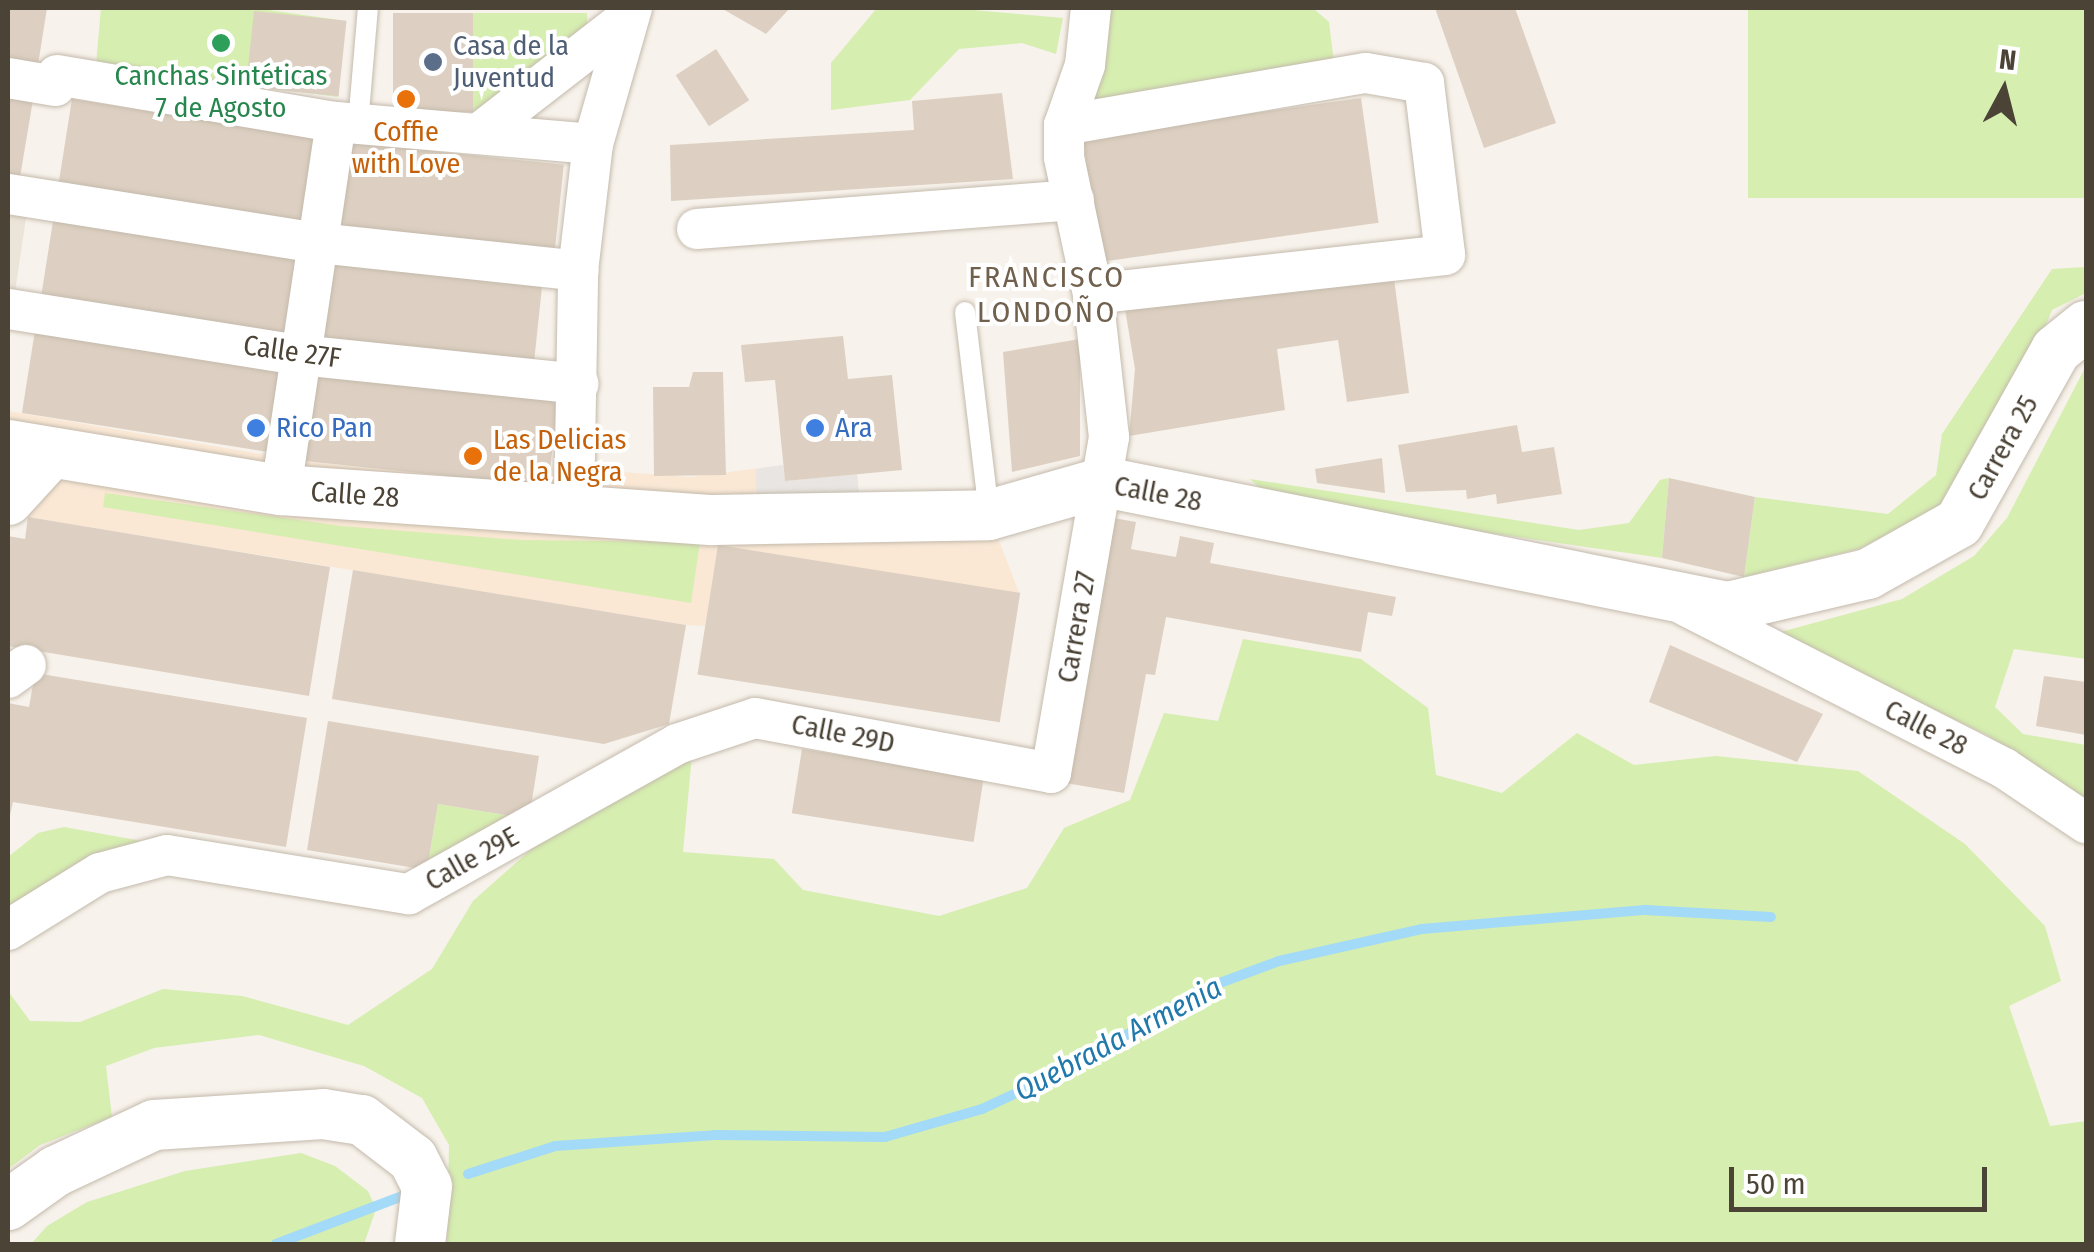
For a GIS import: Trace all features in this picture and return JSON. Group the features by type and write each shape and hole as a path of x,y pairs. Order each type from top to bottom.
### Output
{"street":[{"path":"1064,125 1086,66 1092,8"},
{"path":"482,131 628,14"},
{"path":"574,510 578,271 593,144 628,14"},
{"path":"1064,125 1366,74 1424,83 1445,255 1092,294"},
{"path":"8,78 56,80 347,123 482,131 593,144"},
{"path":"281,490 318,243 347,123"},
{"name":"Carrera 27","path":"1050,773 1104,482 1108,393 1064,125"},
{"path":"8,194 318,243 578,271"},
{"path":"697,229 1074,200"},
{"name":"Calle 27F","path":"8,309 299,355 578,384"},
{"name":"Carrera 25","path":"1674,600 1728,607 1868,574 1959,524 2056,350 2086,326"},
{"name":"Calle 28","path":"8,500 29,449 281,490 744,520 989,515 1104,482 1674,600 2004,768 2086,824"},
{"name":"Calle 29D","path":"644,763 716,726 755,718 1050,773"},
{"name":"Calle 29E","path":"8,930 100,874 167,855 409,894 644,763"},
{"path":"8,1206 56,1171 154,1125 323,1114 362,1120 413,1160 427,1186 420,1244"}],"lane":[{"path":"347,123 368,8"},
{"path":"965,312 989,515"}],"shaded area":[{"path":"8,202 28,205 13,305 8,304"},
{"path":"8,411 301,461 548,486 551,467 690,477 783,465 785,481 857,474 861,516 989,515 1020,595 719,545 705,626 686,625 28,517 8,503"},
{"path":"783,465 785,481 857,474 861,516 757,518 756,469"}],"green space":[{"name":"Canchas Sintéticas 7 de Agosto","path":"101,8 254,8 346,21 338,97 96,65"},
{"path":"877,8 950,8 1063,18 1056,54 1022,43 959,49 910,100 831,110 831,63"},
{"path":"1108,8 1313,8 1329,22 1334,63 1088,103"},
{"path":"1748,8 2086,8 2086,198 1748,198"},
{"path":"473,13 587,13 587,30 486,112 473,112"},
{"path":"2086,267 2086,293 2052,310 2023,380 1951,503 1859,549 1744,577 1755,497 1888,514 1936,475 1942,434 2052,269"},
{"path":"2086,366 2086,659 2014,649 1995,707 2023,734 2086,745 2086,809 1989,736 1773,634 1902,599 1974,556 2007,518"},
{"path":"1669,478 1662,558 1428,524 1262,490 1250,479 1579,530 1629,523 1660,480"},
{"path":"105,493 341,526 521,540 700,542 691,603 103,507"},
{"path":"1243,639 1361,659 1428,708 1436,775 1502,793 1577,733 1634,765 1716,756 1858,771 1965,844 2045,926 2061,981 2009,1006 2050,1126 2086,1121 2086,1244 447,1244 449,1145 422,1098 364,1066 259,1035 154,1048 106,1066 112,1117 40,1145 8,1169 8,991 30,1021 80,1022 163,989 242,996 348,1025 432,969 473,901 554,829 692,755 683,852 774,859 803,890 939,916 1027,888 1064,828 1130,800 1164,713 1218,721"},
{"path":"438,804 529,819 427,870"},
{"path":"64,827 147,842 8,915 8,857 38,833"},
{"path":"301,1153 335,1166 368,1191 376,1209 364,1244 31,1244 47,1226 87,1202 185,1171"}],"building":[{"path":"8,8 47,8 37,71 8,66"},
{"path":"721,8 790,8 766,34"},
{"path":"1435,8 1515,8 1556,123 1484,148"},
{"path":"254,11 346,21 339,96 246,87"},
{"name":"Casa de la Juventud","path":"393,13 473,13 473,112 393,112"},
{"path":"716,49 749,100 709,126 676,75"},
{"path":"8,90 34,94 19,183 8,181"},
{"path":"1002,93 1013,179 671,201 670,145 914,130 912,101"},
{"path":"1361,98 1379,223 1100,262 1083,137"},
{"path":"72,99 318,138 304,228 58,189"},
{"path":"347,142 564,165 554,255 337,233"},
{"path":"54,215 301,254 287,343 40,304"},
{"path":"326,256 543,279 533,368 317,346"},
{"path":"1393,271 1409,393 1347,402 1338,340 1277,349 1285,410 1129,436 1135,369 1125,309"},
{"path":"36,324 282,363 268,452 22,413"},
{"path":"843,336 848,379 892,375 902,470 785,481 775,380 745,382 741,345"},
{"path":"1080,339 1080,456 1012,472 1003,352"},
{"path":"309,372 558,398 548,487 300,461"},
{"path":"693,372 723,372 726,475 654,476 653,387 689,387"},
{"path":"1517,425 1522,452 1554,447 1562,494 1497,504 1496,494 1467,499 1466,490 1406,492 1398,445"},
{"path":"1382,458 1385,493 1317,483 1315,469"},
{"path":"1669,478 1755,497 1744,577 1662,558"},
{"path":"28,517 330,567 309,696 8,646 8,536 25,539"},
{"path":"1108,517 1136,522 1131,549 1176,557 1180,536 1214,543 1210,563 1396,597 1392,616 1368,612 1361,652 1166,617 1155,675 1146,674 1124,793 1060,782"},
{"path":"718,545 1020,593 1000,722 698,674"},
{"path":"353,570 686,625 669,724 604,744 332,699"},
{"path":"1670,645 1823,714 1797,762 1649,702"},
{"path":"35,673 307,718 286,847 13,802 8,824 8,703 29,707"},
{"path":"2044,676 2086,682 2086,735 2036,726"},
{"path":"328,721 539,756 529,819 438,804 427,870 307,850"},
{"path":"802,749 984,778 974,842 792,813"}],"waterway":[{"name":"Quebrada Armenia","path":"468,1174 555,1146 715,1135 885,1137 982,1109 1077,1065 1198,991 1279,961 1422,929 1645,910 1771,917"},
{"name":"Quebrada Armenia","path":"276,1244 410,1193"}],"place":[{"name":"Canchas Sintéticas 7 de Agosto","path":"221,43"},
{"name":"Casa de la Juventud","path":"433,62"},
{"name":"Coffie with Love","path":"406,99"},
{"name":"Rico Pan","path":"256,428"},
{"name":"Ara","path":"815,428"},
{"name":"Las Delicias de la Negra","path":"473,456"}],"district":[{"name":"FRANCISCO LONDOÑO","path":"1047,294"}]}
